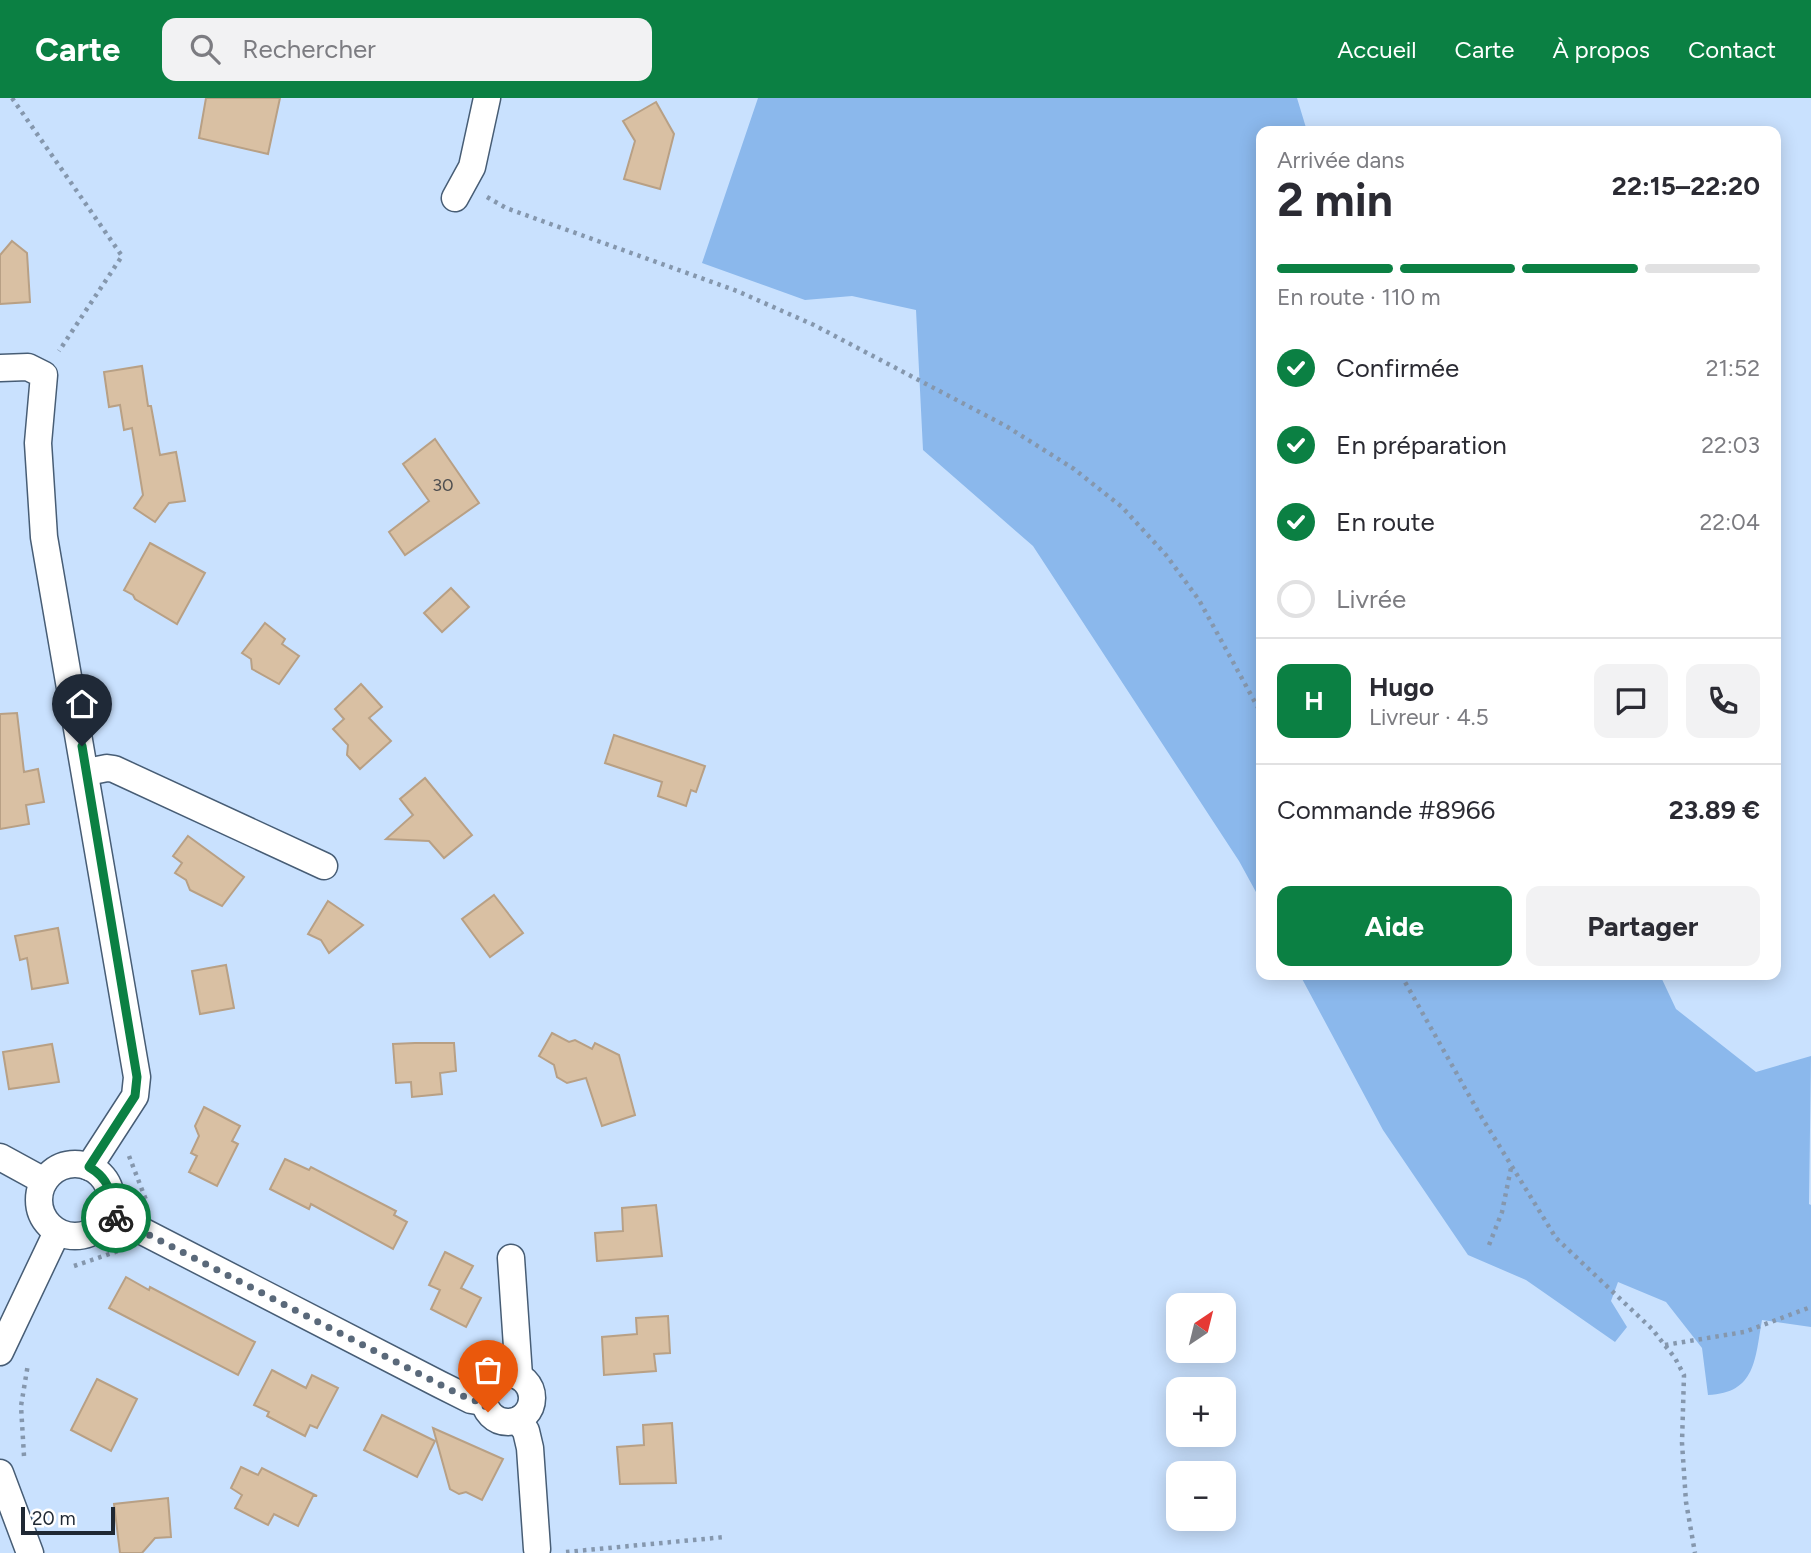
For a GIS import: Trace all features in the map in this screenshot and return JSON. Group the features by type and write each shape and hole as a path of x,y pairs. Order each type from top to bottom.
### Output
{"street":[{"path":"460,190 487,98"},
{"path":"0,368 28,367 44,375 38,443 44,537 87,772 138,1088 89,1167"},
{"path":"87,772 114,769 324,866"},
{"path":"0,1157 44,1181"},
{"path":"68,1165 89,1167 106,1181 111,1203 109,1214 95,1231 86,1235 75,1237 57,1232 48,1225 40,1209 40,1192 44,1181 58,1168 68,1165"},
{"path":"109,1214 439,1384 471,1400 483,1402"},
{"path":"0,1352 57,1232"},
{"path":"511,1258 519,1376"},
{"path":"511,1374 519,1376 530,1387 532,1402 529,1409 518,1420 498,1420 488,1412 483,1402 485,1390 495,1377 511,1374"},
{"path":"518,1420 526,1431 530,1448 537,1549"},
{"path":"0,1473 30,1553"}],"path":[{"path":"12,98 122,256 44,375"},
{"path":"460,190 737,291 814,325 1006,426 1074,469 1122,507 1166,555 1199,600 1256,704"},
{"path":"1404,980 1556,1238 1665,1345 1684,1375 1682,1443 1686,1502 1695,1553"},
{"path":"1489,1245 1502,1212 1512,1167"},
{"path":"1665,1345 1744,1332 1811,1307"},
{"path":"564,1552 725,1536"}],"shaded area":[{"path":"758,98 1297,98 1305,126 1256,126 1256,892 1239,861 1033,546 923,450 916,310 852,296 805,300 702,263"},
{"path":"1303,980 1662,980 1676,1009 1756,1072 1811,1056 1811,1327 1762,1320 1754,1360 1744,1381 1724,1393 1708,1395 1702,1348 1666,1302 1618,1282 1611,1301 1627,1327 1615,1342 1526,1280 1468,1255 1383,1130"}],"building":[{"path":"206,98 280,98 268,154 199,138"},
{"path":"656,102 674,134 660,189 624,179 635,141 623,121"},
{"path":"12,241 27,253 30,302 0,304 0,255"},
{"path":"142,366 160,455 176,452 185,501 169,503 155,522 134,508 143,495 132,428 124,430 120,405 109,407 104,372"},
{"path":"435,439 479,503 405,555 389,532 429,501 403,464"},
{"path":"150,543 205,573 177,624 124,590"},
{"path":"451,588 469,607 442,632 424,613"},
{"path":"265,623 285,639 282,644 299,656 279,684 252,669 251,659 242,653"},
{"path":"361,684 382,707 369,718 391,741 360,769 347,755 348,745 333,729 344,719 335,709"},
{"path":"17,713 24,772 38,769 44,802 26,805 29,824 0,829 0,714"},
{"path":"614,735 705,766 696,792 691,790 686,806 658,796 662,782 605,763"},
{"path":"425,778 472,835 444,858 429,841 386,839 413,815 400,799"},
{"path":"188,836 244,877 222,906 190,890 186,880 175,873 182,863 173,856"},
{"path":"494,895 523,933 490,957 462,919"},
{"path":"328,901 363,925 329,953 321,940 308,934"},
{"path":"58,928 68,983 32,989 27,958 20,960 15,936"},
{"path":"226,965 234,1008 200,1014 192,971"},
{"path":"552,1033 592,1049 595,1043 619,1055 635,1115 602,1126 586,1078 567,1083 557,1077 554,1065 539,1056"},
{"path":"454,1043 456,1071 440,1073 442,1094 412,1097 411,1082 396,1083 393,1044"},
{"path":"52,1044 59,1082 9,1089 3,1052"},
{"path":"204,1107 240,1126 232,1141 238,1144 217,1186 189,1172 197,1156 191,1153 199,1136 195,1126"},
{"path":"285,1159 309,1170 311,1167 396,1211 394,1215 407,1222 393,1249 311,1204 309,1209 270,1189"},
{"path":"656,1205 662,1256 597,1261 595,1233 623,1231 622,1208"},
{"path":"445,1252 473,1266 461,1288 481,1298 466,1327 431,1309 440,1290 429,1285"},
{"path":"126,1277 255,1342 238,1375 109,1308"},
{"path":"668,1316 670,1353 654,1354 656,1371 604,1375 602,1337 637,1334 636,1318"},
{"path":"272,1370 306,1388 312,1375 338,1388 317,1428 310,1425 305,1436 267,1416 269,1412 254,1405"},
{"path":"97,1379 137,1399 111,1451 71,1430"},
{"path":"382,1415 435,1441 417,1477 364,1450"},
{"path":"672,1423 676,1483 620,1484 617,1447 644,1445 643,1425"},
{"path":"433,1428 503,1459 482,1500 466,1492 459,1494 450,1489"},
{"path":"241,1467 258,1475 262,1468 317,1496 313,1496 298,1526 274,1514 268,1525 235,1508 242,1495 231,1488"},
{"path":"168,1498 171,1537 155,1538 142,1553 120,1553 114,1504"}],"way so far":[{"path":"116,1218 439,1384 471,1400 483,1402 488,1412"}],"route":[{"path":"82,746 138,1088 89,1167 106,1181 111,1192 109,1214 116,1218"}]}
